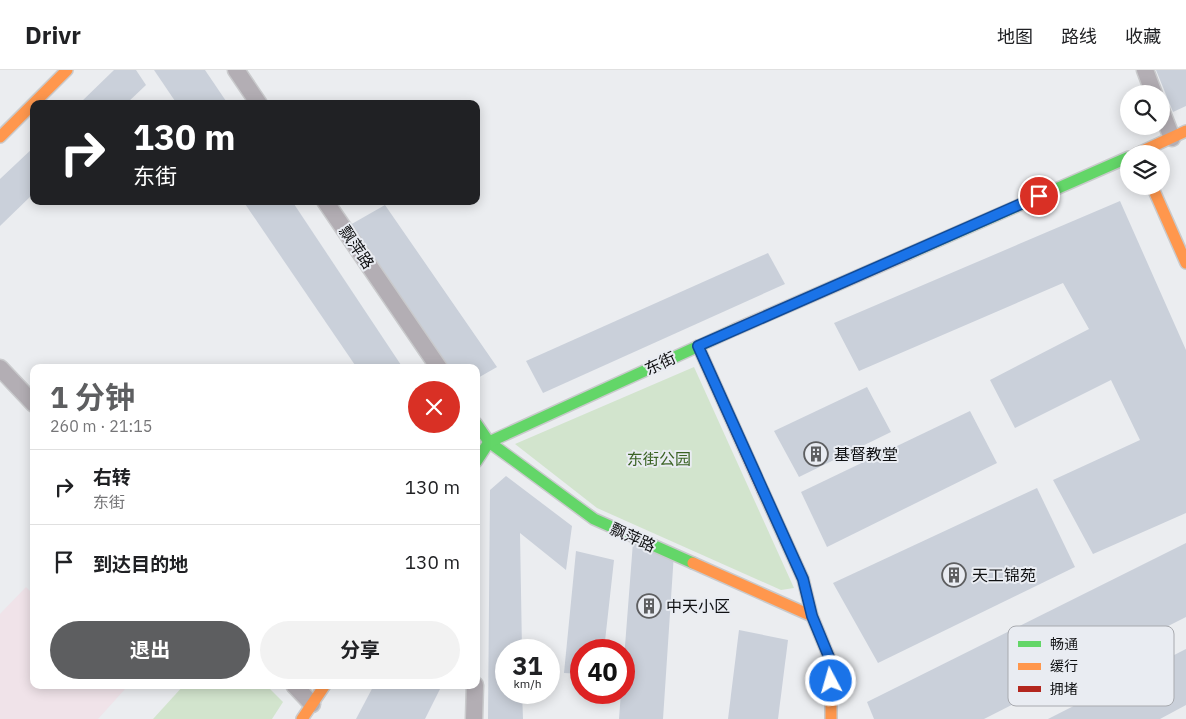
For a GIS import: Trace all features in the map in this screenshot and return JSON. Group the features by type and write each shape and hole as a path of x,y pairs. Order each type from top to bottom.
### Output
{"street":[{"path":"37,100 67,70"},
{"path":"236,70 256,100"},
{"path":"1145,70 1151,85"},
{"path":"0,137 30,107"},
{"path":"1156,145 1179,134 1170,122"},
{"name":"东街","path":"489,442 698,346 1120,161"},
{"path":"1156,195 1186,264"},
{"name":"飘萍路","path":"328,205 436,364"},
{"path":"698,346 803,579 812,616 831,662 831,719"},
{"path":"0,368 30,400"},
{"name":"飘萍路","path":"480,429 489,442 594,519 812,616"},
{"path":"480,456 489,442"},
{"path":"298,689 312,704"},
{"path":"302,719 322,689"},
{"path":"474,689 474,719"}],"shaded area":[{"path":"26,587 30,591 30,689 125,689 98,719 0,719 0,614"}],"green space":[{"name":"东街公园","path":"694,367 794,588 781,590 597,508 515,444"},
{"path":"180,689 270,689 283,702 272,719 153,719"}],"building":[{"path":"114,70 136,70 146,85 130,100 83,100"},
{"path":"154,70 205,70 225,100 174,100"},
{"path":"1156,70 1186,70 1186,106 1173,112 1170,105 1170,85 1162,85"},
{"path":"30,151 30,197 0,226 0,179"},
{"path":"1120,201 1186,350 1186,513 1093,554 1053,480 1140,440 1111,380 1015,428 990,380 1089,329 1063,283 859,371 834,323"},
{"path":"246,205 295,205 400,364 354,364"},
{"path":"385,205 497,367 480,377 480,364 446,364 350,225"},
{"path":"768,253 785,284 543,393 526,361"},
{"name":"基督教堂","path":"867,387 891,432 799,477 774,431"},
{"path":"970,411 997,463 827,547 801,492"},
{"path":"506,476 572,526 566,570 520,533 522,639 495,639 495,704 522,704 523,719 488,719 490,490"},
{"name":"天工锦苑","path":"1037,488 1075,567 878,663 833,583"},
{"name":"中天小区","path":"633,542 674,553 663,719 619,719 620,704 635,704 635,639 626,639"},
{"path":"1186,543 1186,617 1168,626 1019,626"},
{"path":"576,551 614,560 605,639 570,639 570,673 564,673"},
{"path":"739,630 788,640 778,719 728,719"},
{"path":"1008,632 1008,706 1010,706 984,719 874,719 867,702"},
{"path":"1186,649 1186,705 1160,719 1048,719 1074,706 1174,706 1174,655"},
{"path":"372,689 440,689 425,719 356,719"}],"traffic: fast":[{"path":"908,254 1120,161"},
{"path":"480,456 489,442 736,329"},
{"path":"480,429 489,442 594,519 693,563"}],"traffic: slow":[{"path":"37,100 67,70"},
{"path":"0,137 30,107"},
{"path":"1156,145 1186,131"},
{"path":"1156,195 1186,263"},
{"path":"736,329 908,254"},
{"path":"763,491 803,579 812,616 831,662 831,719"},
{"path":"693,563 812,616"},
{"path":"302,719 322,689"}],"traffic: jam":[{"path":"698,346 763,491"}],"place":[{"name":"基督教堂","path":"816,454"},
{"name":"天工锦苑","path":"954,575"},
{"name":"中天小区","path":"649,606"}],"route":[{"path":"831,681 831,662 812,616 803,579 698,346 1039,196"}]}
